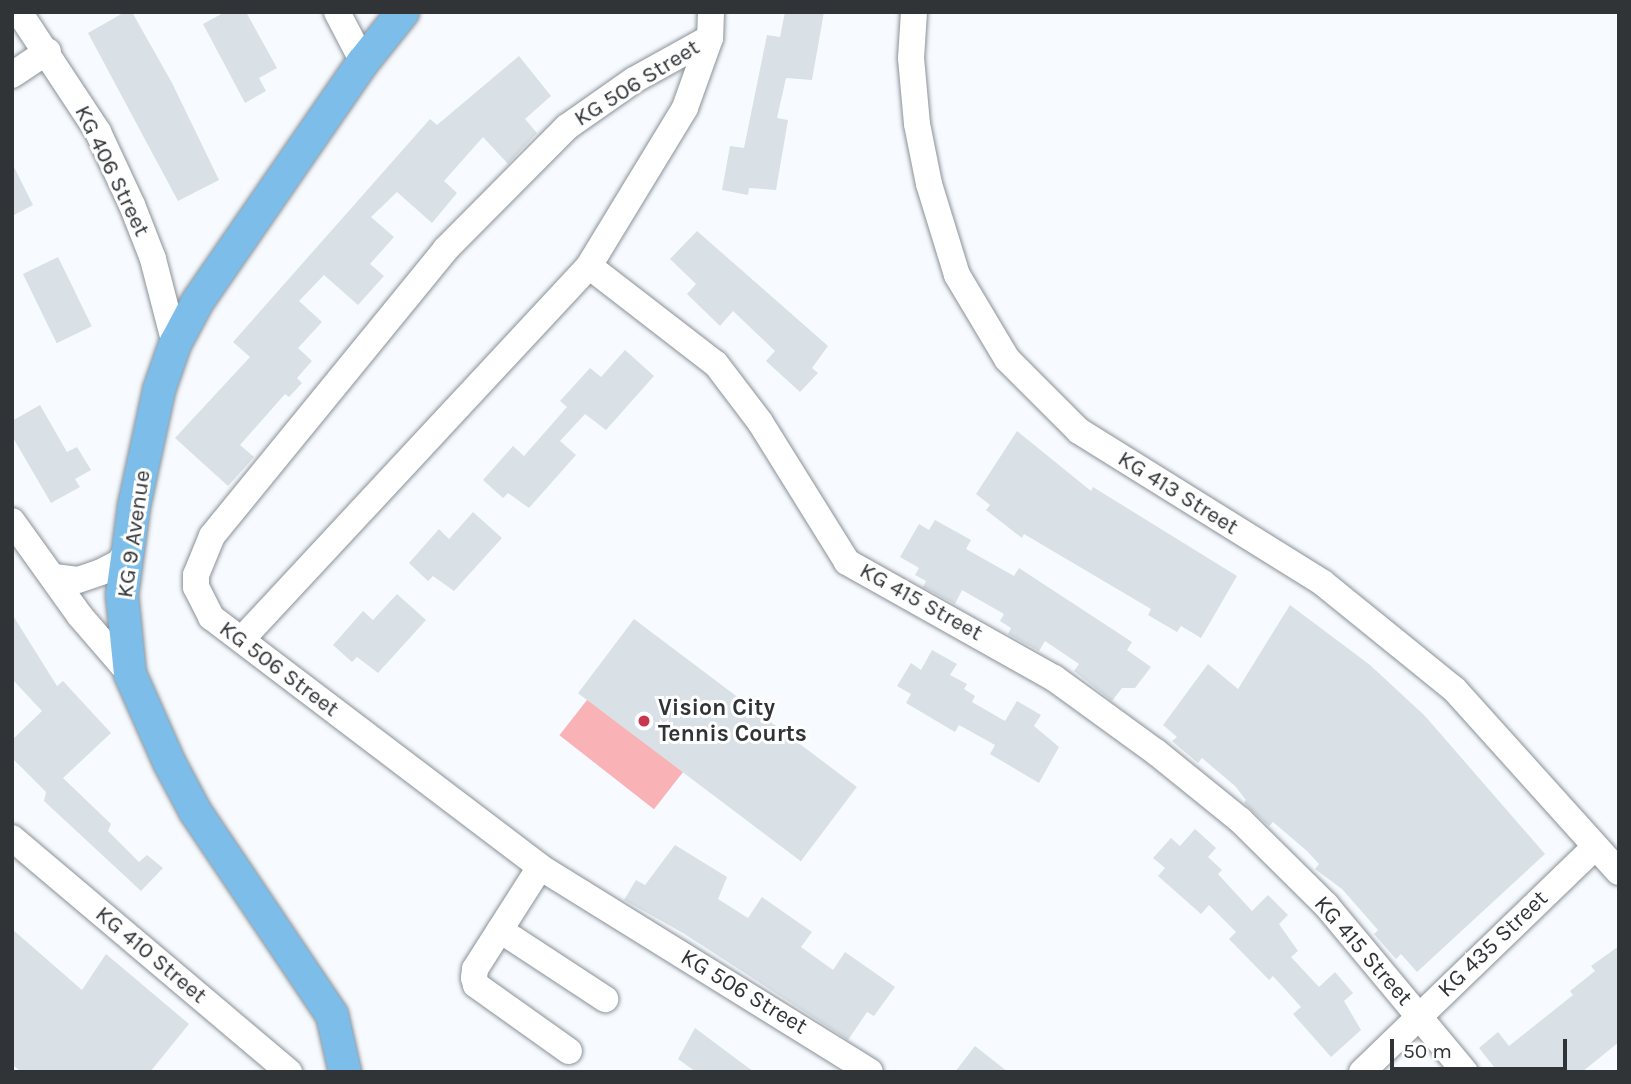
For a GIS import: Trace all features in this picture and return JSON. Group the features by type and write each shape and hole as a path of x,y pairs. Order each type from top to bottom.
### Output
{"main road":[{"name":"KG 9 Avenue","path":"345,1072 332,1015 195,811 130,674 122,595 128,549 159,390 175,344 198,302 363,62 403,12"}],"street":[{"name":"KG 406 Street","path":"19,12 48,51 98,132 153,258 175,344"},
{"path":"337,12 363,62"},
{"name":"KG 413 Street","path":"914,12 911,58 917,124 929,184 957,275 1007,359 1079,431 1323,583 1454,689 1619,872"},
{"path":"243,638 589,266 685,108 711,25"},
{"name":"KG 506 Street","path":"711,25 566,127 446,249 212,536 196,575 196,587 211,617 243,638 540,867 870,1072"},
{"path":"12,75 48,51"},
{"name":"KG 415 Street","path":"589,266 716,364 760,422 847,562 1054,678 1156,751 1240,820 1326,905 1465,1072"},
{"path":"12,521 130,674"},
{"path":"54,577 78,580 101,572 119,563 128,549"},
{"name":"KG 410 Street","path":"12,838 289,1072"},
{"name":"KG 435 Street","path":"1362,1072 1595,847"},
{"path":"540,867 475,969 476,985 569,1051"},
{"path":"500,930 605,999"}],"shaded area":[{"name":"Vision City Tennis Courts","path":"637,636 732,710 654,809 559,735"}],"building":[{"path":"125,12 132,12 172,83 219,180 178,201 88,33"},
{"path":"225,12 246,12 277,68 259,78 266,91 245,103 203,24"},
{"path":"785,12 824,12 812,80 786,78 777,118 788,120 776,190 749,188 748,195 722,190 730,146 744,148 767,35 780,37"},
{"path":"519,56 551,96 525,119 537,133 508,164 483,137 444,181 457,193 432,223 397,192 371,217 394,237 370,264 384,276 358,305 324,275 299,301 322,322 298,348 312,361 297,378 302,383 289,397 285,394 240,445 254,457 228,486 175,438 250,357 233,342 430,119 437,125"},
{"path":"12,163 33,205 12,216"},
{"path":"697,231 828,346 812,368 818,373 800,392 766,361 775,351 733,311 720,326 687,294 696,284 670,259"},
{"path":"58,257 92,326 57,343 23,274"},
{"path":"625,350 654,376 606,430 585,414 560,441 576,455 529,508 508,493 503,498 483,480 513,446 524,456 567,407 560,401 590,368 601,377"},
{"path":"40,405 67,452 77,447 91,470 75,479 80,487 51,503 12,436 12,421"},
{"path":"1017,431 1091,491 1093,487 1237,576 1201,638 1181,626 1177,632 1148,615 1151,609 1024,534 1022,538 986,510 990,505 976,494"},
{"path":"473,512 502,538 454,591 433,576 428,581 409,563 439,529 449,539"},
{"path":"935,520 971,540 966,549 1014,576 1019,568 1132,642 1127,650 1151,667 1135,688 1122,688 1112,701 1074,671 1079,664 1045,641 1039,651 1008,634 1011,628 1000,621 1004,614 962,590 955,604 923,587 926,581 915,575 919,568 900,557 919,524 929,530"},
{"path":"397,594 426,620 378,673 357,657 352,662 333,645 363,611 373,620"},
{"path":"1290,605 1370,665 1425,716 1545,854 1417,972 1401,954 1396,959 1374,934 1378,930 1342,889 1315,869 1319,864 1307,851 1273,822 1269,826 1244,803 1246,800 1235,786 1202,758 1198,763 1172,741 1177,737 1163,725 1208,664 1238,689"},
{"path":"12,614 57,686 63,681 111,733 63,778 111,824 108,831 139,862 147,855 163,868 141,891 44,801 46,792 12,758 12,740 42,711 12,679"},
{"path":"634,619 857,787 801,861 578,693"},
{"path":"932,650 957,664 950,675 967,684 964,689 975,696 972,702 1005,721 1017,701 1041,715 1034,726 1059,747 1039,783 990,754 995,745 959,725 955,732 906,703 911,694 897,686 911,663 921,670"},
{"path":"1195,829 1216,848 1208,857 1222,870 1218,874 1252,911 1268,895 1288,915 1279,924 1298,951 1291,957 1319,987 1335,972 1353,993 1344,1001 1361,1030 1331,1057 1293,1014 1301,1007 1273,976 1269,980 1229,939 1236,932 1209,905 1201,914 1158,876 1165,868 1153,858 1171,838 1180,846"},
{"path":"675,845 727,877 718,899 748,918 762,897 812,932 801,947 833,970 845,952 895,987 874,1016 867,1012 848,1040 683,933 624,900 636,880 645,885"},
{"path":"12,929 82,990 106,954 189,1024 150,1072 21,1072 12,1064"},
{"path":"1619,946 1619,1042 1582,1072 1498,1072 1479,1048 1498,1032 1509,1046 1573,995 1570,991 1595,971 1591,966"},
{"path":"695,1028 754,1072 696,1072 678,1059"},
{"path":"975,1046 1008,1072 955,1072"}],"place":[{"name":"Vision City Tennis Courts","path":"644,721"}]}
